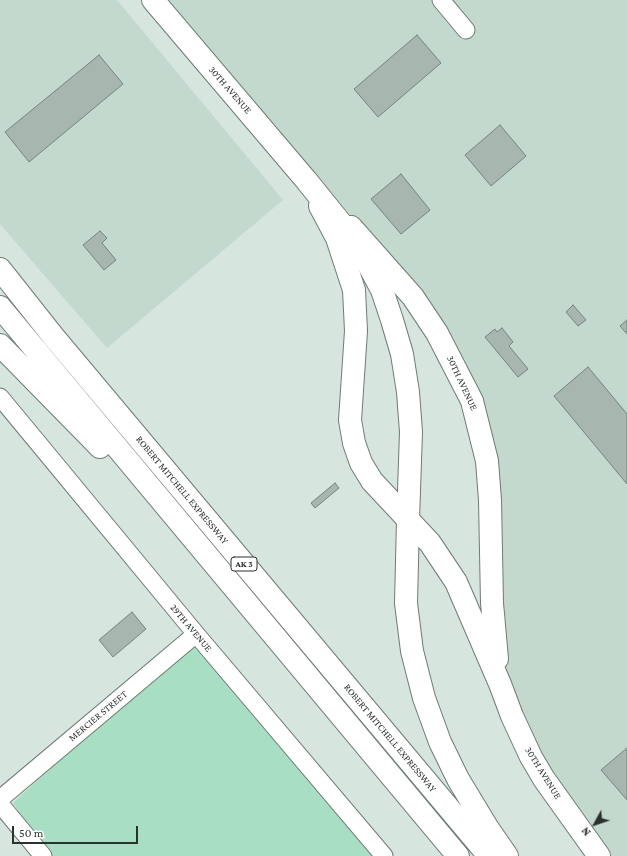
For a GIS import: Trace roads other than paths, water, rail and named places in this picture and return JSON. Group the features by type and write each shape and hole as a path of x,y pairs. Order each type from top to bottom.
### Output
{"main road":[{"name":"30TH AVENUE","path":"153,0 306,180 374,252 413,297 437,333 472,401 487,461 490,500 492,603 500,684"},
{"name":"30TH AVENUE","path":"306,180 337,238 354,290 356,331 350,420 354,443 361,463 372,481 430,543 456,582 500,684 512,716 531,757 544,779 599,856"},
{"path":"306,180 348,232 367,262 382,290 392,320 402,354 408,392 411,432 406,602 412,651 424,698 440,742 458,779 487,828 507,856"},
{"name":"ROBERT MITCHELL EXPRESSWAY","path":"0,270 58,342 490,856"},
{"name":"AK 3","path":"0,307 458,856"},
{"path":"0,345 109,457 273,636"}],"street":[{"path":"441,0 466,30"},
{"name":"29TH AVENUE","path":"0,397 196,634 384,856"},
{"name":"MERCIER STREET","path":"0,799 196,634"},
{"path":"0,804 43,856"}]}
